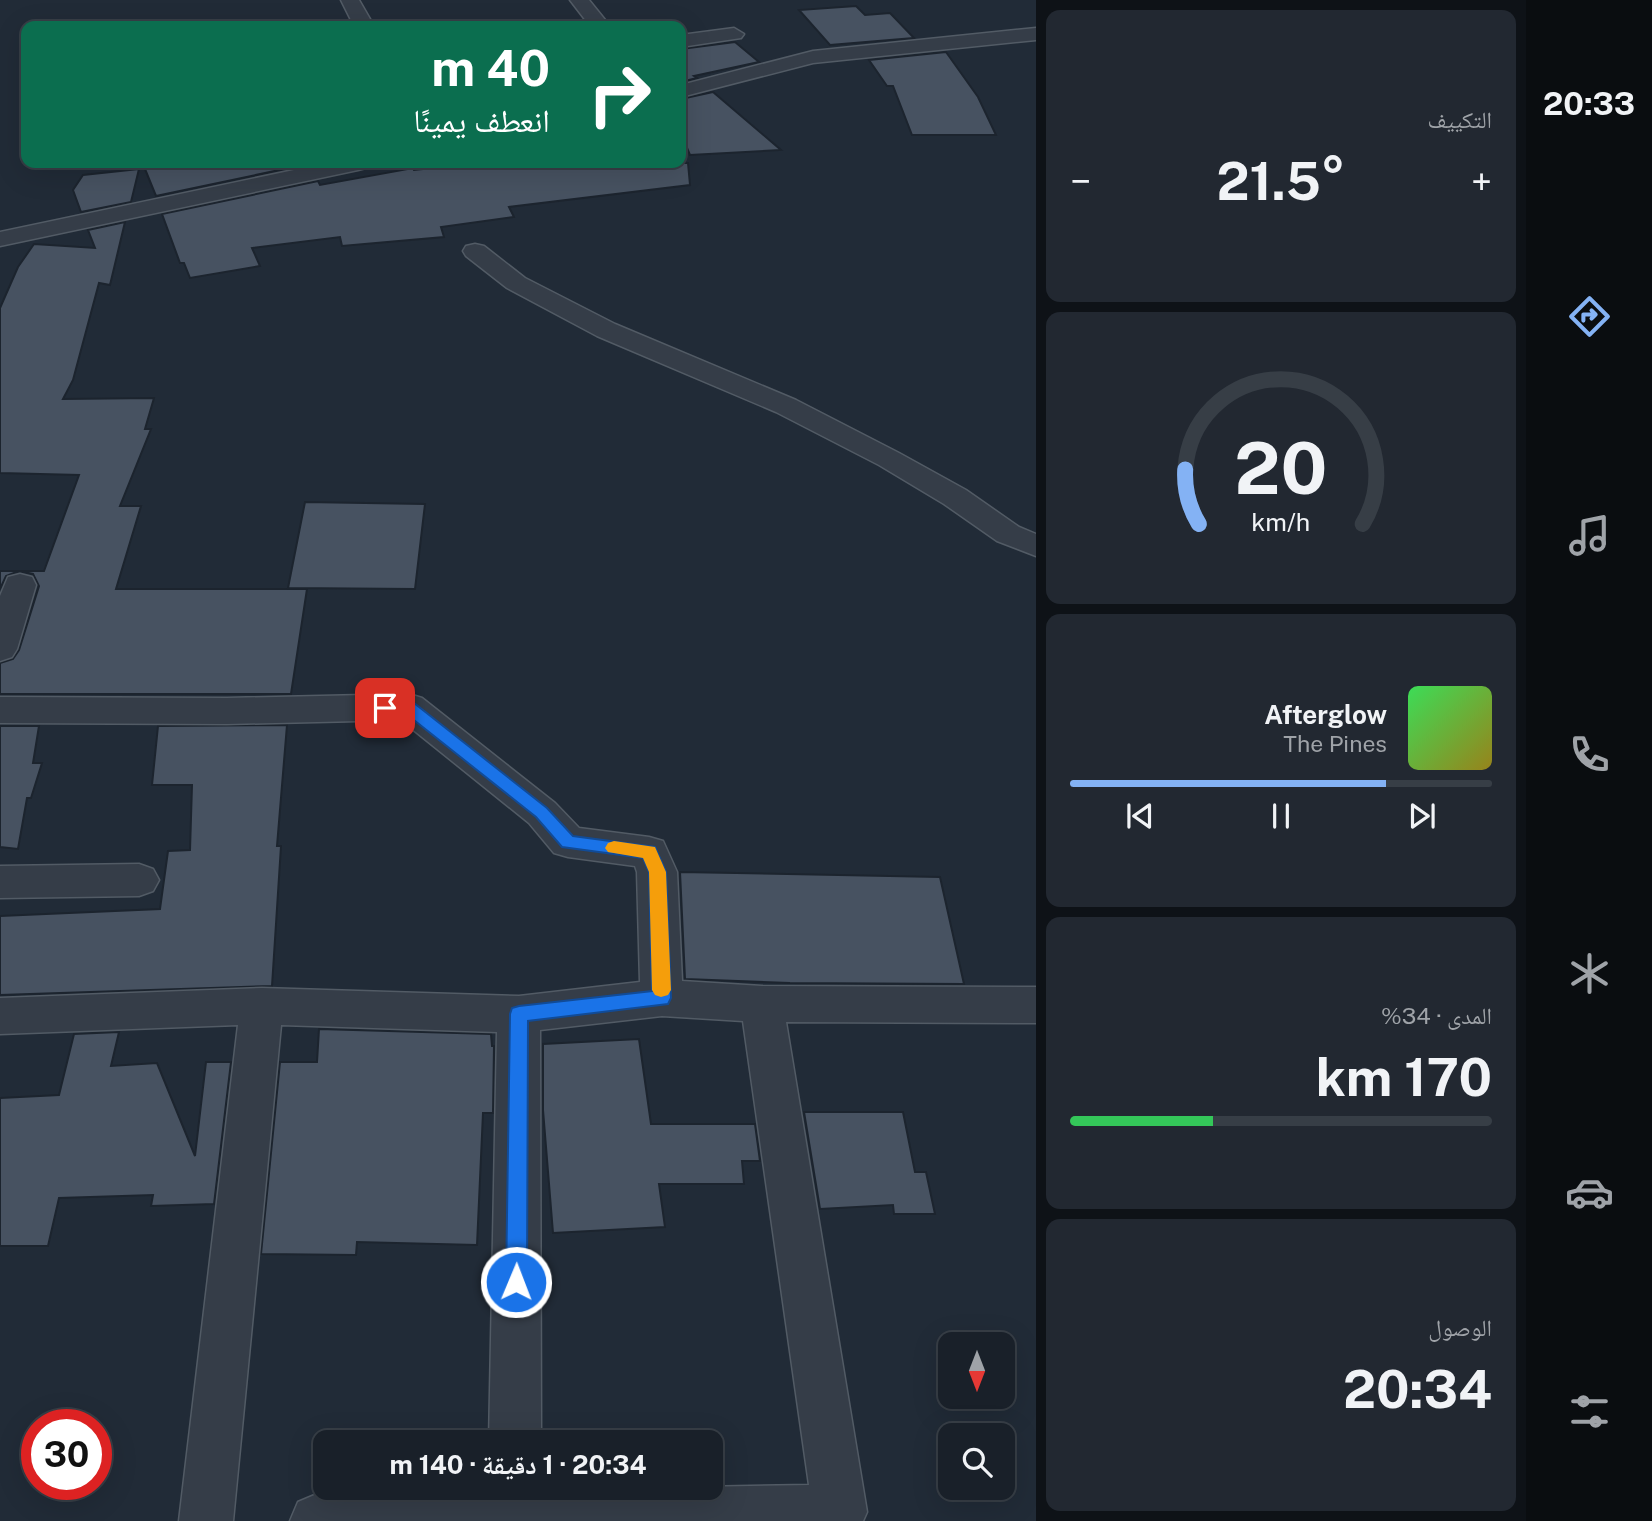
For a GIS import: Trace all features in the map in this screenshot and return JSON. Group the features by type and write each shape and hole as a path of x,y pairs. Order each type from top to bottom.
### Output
{"street":[{"path":"350,0 361,21"},
{"path":"579,0 596,21"},
{"path":"686,40 734,34"},
{"path":"686,90 813,57 1036,34"},
{"path":"2,243 336,168"},
{"path":"475,251 516,283 606,330 786,406 840,436 888,458 955,497 1008,534 1036,546"},
{"path":"0,649 20,585"},
{"path":"0,710 227,711 409,707 542,813 568,842 649,852 657,872 662,998"},
{"path":"0,882 139,880"},
{"path":"0,1016 262,1006 519,1014 662,998 762,1004 1036,1005"},
{"path":"317,1521 514,1502 840,1512 762,1004"},
{"path":"206,1521 262,1006"},
{"path":"515,1430 519,1014"}],"building":[{"path":"856,6 865,15 890,13 914,38 830,45 799,10"},
{"path":"735,42 759,62 694,76 697,78 686,81 686,48"},
{"path":"946,52 978,97 996,135 912,135 893,86 887,86 869,60"},
{"path":"713,92 781,150 690,155 686,146 686,98"},
{"path":"688,163 690,185 509,207 514,217 441,227 444,237 342,246 340,237 252,248 260,266 190,278 184,263 180,263 162,214 318,181 320,185 413,168 686,168"},
{"path":"154,168 289,168 156,196 145,169"},
{"path":"139,169 131,202 81,212 73,190 83,175"},
{"path":"125,222 110,285 99,283 73,380 63,399 154,398 145,429 151,429 120,506 141,506 116,589 307,589 291,694 0,694 0,663 13,659 19,650 39,586 33,574 19,571 44,571 79,475 0,473 0,308 18,267 34,244 95,248 88,230"},
{"path":"305,502 425,504 415,589 288,588"},
{"path":"0,571 19,571 6,576 0,589"},
{"path":"287,725 277,846 281,846 272,986 0,995 0,916 160,909 168,851 190,850 192,785 152,785 158,726"},
{"path":"0,726 39,726 33,763 42,763 31,798 27,798 18,849 0,847"},
{"path":"680,872 940,877 964,984 790,983 685,979"},
{"path":"319,1029 491,1034 494,1046 493,1113 483,1113 477,1245 357,1242 356,1255 261,1254 280,1062 317,1062"},
{"path":"119,1032 111,1066 157,1063 195,1156 206,1062 231,1062 214,1204 151,1206 153,1195 59,1198 48,1246 0,1246 0,1098 59,1095 74,1034"},
{"path":"639,1039 651,1124 755,1124 760,1161 742,1161 744,1184 659,1184 665,1227 553,1233 543,1110 543,1044"},
{"path":"804,1112 903,1112 915,1172 926,1172 935,1214 894,1214 893,1205 820,1209"}],"slow traffic":[{"path":"614,848 649,852 657,872 661,990"}],"route":[{"path":"385,708 409,707 542,813 568,842 649,852 657,872 662,998 519,1014 516,1282"}]}
